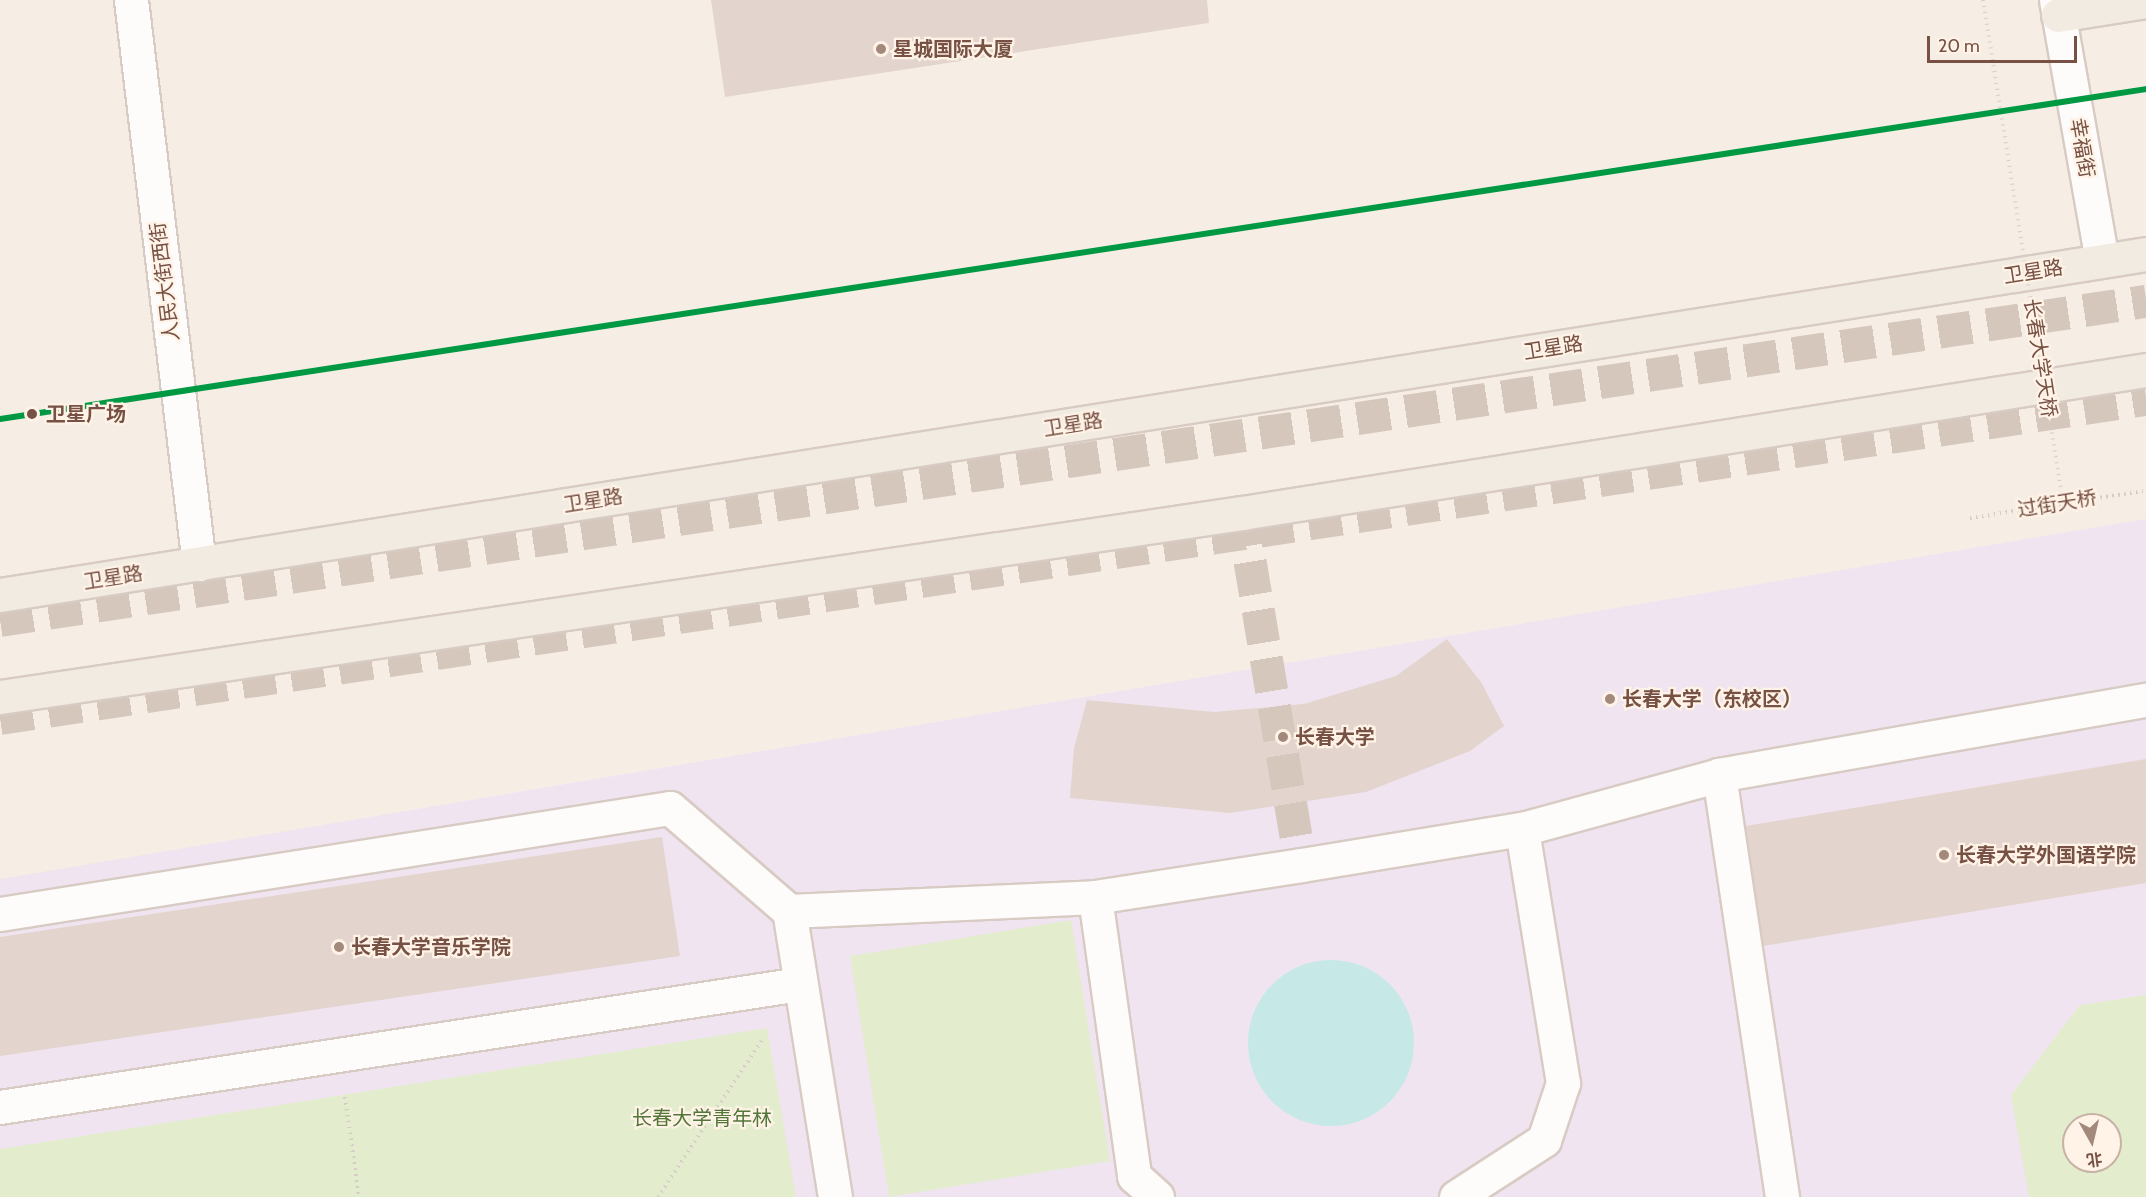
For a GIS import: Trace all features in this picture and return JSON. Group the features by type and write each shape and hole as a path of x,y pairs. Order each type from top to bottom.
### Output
{"main road":[{"path":"2057,8 2146,1"},
{"name":"卫星路","path":"0,595 2146,254"},
{"path":"0,697 1265,509 2146,370"}],"street":[{"name":"人民大街西街","path":"131,0 199,564"},
{"name":"幸福街","path":"2057,8 2103,260"},
{"path":"789,911 1095,897 1522,829 1719,775 2146,700"},
{"path":"1719,775 1782,1197"},
{"path":"0,914 670,808 789,911 835,1197"},
{"path":"1456,1197 1544,1140 1563,1083 1522,829"},
{"path":"1095,897 1134,1176 1157,1197"},
{"path":"0,1107 339,1057 799,984"}],"path":[{"name":"长春大学天桥","path":"1983,0 2063,503"},
{"name":"过街天桥","path":"1970,518 2144,491"},
{"path":"658,1197 799,984"},
{"path":"339,1057 359,1197"}],"shaded area":[{"name":"长春大学（东校区）","path":"2146,519 2146,1197 0,1197 0,879"}],"green space":[{"path":"1071,920 1110,1161 889,1197 850,956"},
{"path":"2146,995 2146,1197 2029,1197 2011,1095 2080,1005"},
{"name":"长春大学青年林","path":"767,1028 796,1197 0,1197 0,1149"}],"water":[{"path":"1331,960 1363,967 1377,974 1389,985 1400,997 1407,1011 1414,1043 1407,1075 1400,1089 1389,1101 1377,1112 1363,1119 1331,1126 1299,1119 1285,1112 1273,1101 1262,1089 1255,1075 1248,1043 1255,1011 1262,997 1273,985 1285,974 1299,967"}],"building":[{"name":"星城国际大厦","path":"711,0 1207,0 1209,23 725,97"},
{"name":"长春大学","path":"1447,639 1481,682 1504,726 1470,751 1366,792 1230,813 1070,798 1074,748 1087,700 1214,712 1304,704 1396,676"},
{"name":"长春大学外国语学院","path":"2146,759 2146,883 1763,946 1746,826"},
{"name":"长春大学音乐学院","path":"662,837 680,956 0,1056 0,937"}],"tunnel":[{"path":"0,620 2146,301"},
{"path":"0,718 2146,399"},
{"path":"1242,513 1301,865"}],"transit line":[{"path":"0,419 2146,89"}],"place":[{"name":"星城国际大厦","path":"881,49"},
{"name":"卫星广场","path":"32,414"},
{"name":"长春大学（东校区）","path":"1610,699"},
{"name":"长春大学","path":"1283,737"},
{"name":"长春大学外国语学院","path":"1944,855"},
{"name":"长春大学音乐学院","path":"339,947"}]}
